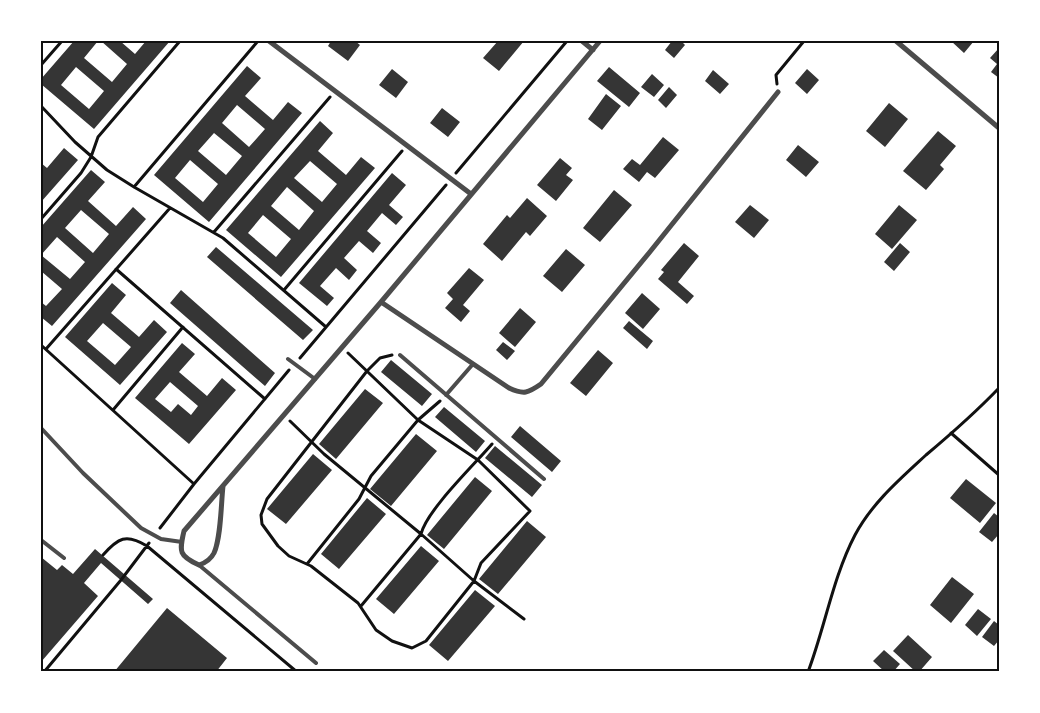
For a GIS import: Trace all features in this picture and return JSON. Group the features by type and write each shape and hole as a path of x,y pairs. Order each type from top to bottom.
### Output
{"street":[{"path":"269,41 472,194"},
{"path":"582,41 592,50"},
{"path":"223,486 217,543 214,554 206,562 199,565 187,560 181,553 184,531 381,302 600,41"},
{"path":"896,41 999,128"},
{"path":"381,302 473,364 519,392 530,392 541,384 649,254 778,92"},
{"path":"972,672 984,672"}],"lane":[{"path":"400,355 544,478"},
{"path":"288,359 315,379"},
{"path":"446,395 473,364"},
{"path":"41,428 83,473 141,528 161,539 182,542"},
{"path":"41,540 64,558"},
{"path":"199,565 316,663"}],"path":[{"path":"41,65 62,41"},
{"path":"41,219 82,173 91,157 98,137 180,41"},
{"path":"134,187 258,41"},
{"path":"44,672 121,580 194,484 567,41"},
{"path":"778,92 776,75 804,41"},
{"path":"214,232 335,91"},
{"path":"41,106 91,157 134,187 214,232 241,252 326,327"},
{"path":"284,290 407,145"},
{"path":"46,349 170,208"},
{"path":"116,269 265,399"},
{"path":"113,410 183,327"},
{"path":"41,345 194,484"},
{"path":"342,347 367,371 418,420 478,460 530,511 481,563 474,581 426,641 412,648 392,641 376,630 361,606 307,564 289,556 278,546 262,524 261,515 266,500 367,371 380,358 390,354 400,355"},
{"path":"808,672 843,562 860,527 881,499 908,472 999,388"},
{"path":"307,564 359,499 371,476 418,420 446,395"},
{"path":"284,416 324,454 421,534 474,581 524,619"},
{"path":"951,433 999,475"},
{"path":"361,606 421,534 423,524 432,512 497,438"},
{"path":"103,555 115,543 127,538 136,539 147,546 297,672"}],"building":[{"path":"74,41 98,41 84,58 112,82 127,64 101,41 120,41 135,54 146,41 170,41 94,129 41,84 41,79","holes":["76,67 104,91 89,109 61,85"]},
{"path":"331,41 355,41 360,45 348,61 328,46"},
{"path":"498,41 524,41 499,71 483,58"},
{"path":"672,41 681,41 685,45 674,58 665,50"},
{"path":"951,41 974,41 964,53"},
{"path":"999,48 999,78 991,72 997,64 990,58"},
{"path":"247,66 261,78 245,96 273,120 288,102 302,113 209,222 154,175","holes":["237,105 265,129 249,147 222,123","214,133 242,156 226,175 198,151","190,160 218,184 203,202 175,178"]},
{"path":"609,67 640,93 629,107 597,81"},
{"path":"392,69 408,82 396,98 379,85"},
{"path":"807,69 819,80 807,94 795,83"},
{"path":"713,70 729,84 720,94 705,81"},
{"path":"652,74 664,85 654,97 641,87"},
{"path":"669,87 677,95 666,108 658,100"},
{"path":"606,94 621,106 602,130 588,119"},
{"path":"889,103 908,119 885,147 866,131"},
{"path":"442,108 460,122 448,137 430,123"},
{"path":"320,121 333,133 318,151 346,175 361,157 375,168 281,277 226,230","holes":["310,161 337,184 322,202 294,178","287,187 314,211 299,230 271,206","263,215 291,239 276,257 248,233"]},
{"path":"938,131 956,146 940,165 944,169 926,190 903,171"},
{"path":"663,137 679,150 655,178 647,172 639,182 623,169 632,159 640,165"},
{"path":"798,145 819,162 806,177 786,160"},
{"path":"64,148 78,160 41,202 41,163 47,168"},
{"path":"560,158 572,168 566,175 573,180 556,201 537,185"},
{"path":"91,170 105,182 88,201 116,226 133,207 146,219 52,326 41,317 41,302 46,306 62,289 41,271 41,255 41,227","holes":["81,210 109,234 93,253 65,228","57,237 85,262 70,279 41,255"]},
{"path":"392,173 406,185 389,205 403,217 396,225 382,213 367,231 381,243 373,253 359,241 344,258 357,270 349,280 336,268 320,286 334,298 327,306 299,283"},
{"path":"614,190 632,205 600,242 583,228"},
{"path":"527,198 547,216 530,236 526,232 502,261 483,244 507,215 510,218"},
{"path":"750,205 769,220 754,238 735,222"},
{"path":"899,205 917,220 892,249 875,234"},
{"path":"684,243 699,256 678,282 694,296 687,304 658,279 664,272 661,270"},
{"path":"900,243 910,252 894,271 884,262"},
{"path":"216,247 313,330 303,340 207,257"},
{"path":"566,249 585,265 562,292 543,276"},
{"path":"469,268 484,280 463,305 470,311 461,322 445,308 453,299 447,293"},
{"path":"112,283 126,295 111,313 139,337 154,320 167,332 120,385 65,337","holes":["103,323 131,347 115,365 87,341"]},
{"path":"181,290 275,373 265,386 170,303"},
{"path":"642,293 660,309 643,329 625,313"},
{"path":"520,308 536,322 515,347 499,333"},
{"path":"629,321 653,341 647,349 623,328"},
{"path":"503,342 515,351 507,360 496,350"},
{"path":"182,343 195,354 179,372 207,396 222,378 236,390 189,444 135,398","holes":["170,382 198,406 191,415 178,404 171,412 155,399"]},
{"path":"598,350 613,363 586,396 570,383"},
{"path":"391,360 432,394 422,406 381,372"},
{"path":"365,389 383,403 336,459 319,444"},
{"path":"444,407 485,441 476,452 435,417"},
{"path":"520,426 561,461 552,472 511,437"},
{"path":"416,434 437,451 391,506 370,489"},
{"path":"495,446 542,485 532,497 485,458"},
{"path":"313,454 332,470 286,524 267,509"},
{"path":"475,477 492,491 444,549 427,535"},
{"path":"966,479 996,503 980,523 950,498"},
{"path":"367,498 386,514 339,569 321,554"},
{"path":"994,513 999,517 999,534 992,542 979,532"},
{"path":"527,521 546,537 498,594 479,579"},
{"path":"421,546 439,561 394,614 376,599"},
{"path":"95,549 153,599 148,604 101,563 84,583 98,596 41,662 41,557 57,570 62,565 73,574"},
{"path":"952,577 974,594 951,623 930,605"},
{"path":"475,590 495,606 448,661 429,645"},
{"path":"167,608 227,658 216,672 114,672"},
{"path":"978,609 991,619 977,636 965,625"},
{"path":"994,621 999,625 999,640 994,646 982,637"},
{"path":"908,635 932,657 919,672 916,672 893,651"},
{"path":"884,650 900,664 893,672 885,672 873,661"}]}
